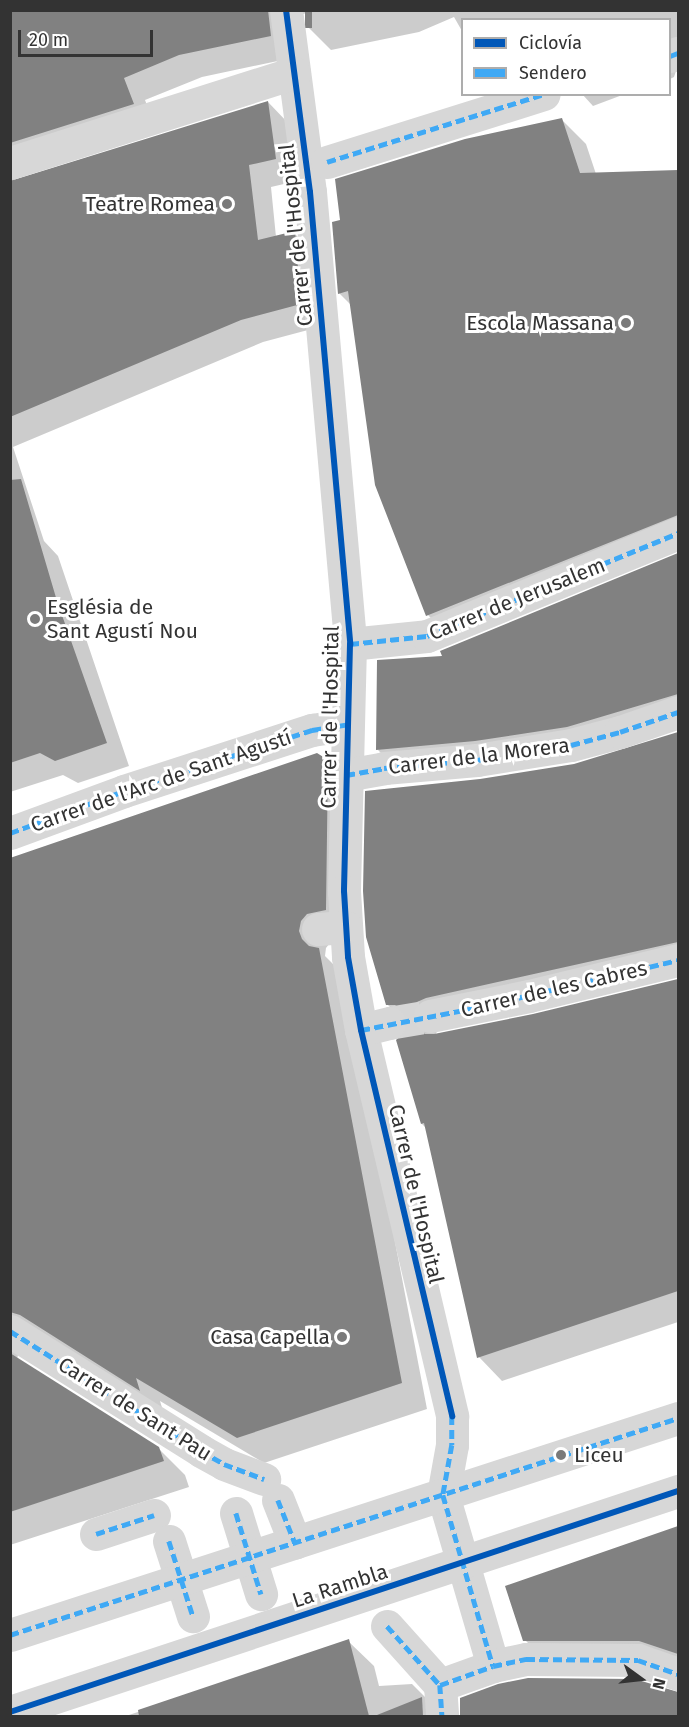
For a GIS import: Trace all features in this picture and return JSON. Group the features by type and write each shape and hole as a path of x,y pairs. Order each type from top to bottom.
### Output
{"street":[{"name":"Carrer de l'Hospital","path":"286,10 310,192 350,644 346,775 332,928 348,957 375,1027 452,1430 443,1495"},
{"path":"10,163 294,73"},
{"path":"327,162 538,96"},
{"name":"Carrer de Jerusalem","path":"350,644 427,636 678,533"},
{"name":"Carrer de la Morera","path":"346,775 384,768 477,760 571,746 678,712"},
{"name":"Carrer de l'Arc de Sant Agustí","path":"10,833 157,780 312,730 348,724"},
{"name":"Carrer de les Cabres","path":"430,1016 519,999 678,960"},
{"name":"Carrer de Sant Pau","path":"10,1331 224,1464 271,1490 295,1543"},
{"path":"10,1635 678,1418"},
{"name":"La Rambla","path":"10,1712 467,1574 678,1491"},
{"path":"443,1495 493,1666"},
{"path":"236,1513 261,1594"},
{"path":"96,1533 161,1528 182,1580 193,1616"},
{"path":"387,1626 441,1701 493,1666 526,1659 638,1660 678,1674"}],"building":[{"path":"10,10 268,10 271,36 179,55 124,78 134,104 10,143"},
{"path":"305,10 312,10 312,28 305,28"},
{"path":"268,101 276,159 249,165 258,240 295,231 301,304 241,320 10,417 10,181"},
{"path":"562,118 580,173 678,170 678,515 426,616 375,485 348,291 338,294 332,222 340,220 335,179 465,139"},
{"name":"Església de Sant Agustí Nou","path":"21,479 57,601 107,743 55,761 40,753 10,763 10,480"},
{"path":"678,553 678,694 567,727 475,741 376,750 377,660 442,656 440,651"},
{"path":"678,732 678,942 426,998 417,1002 412,1011 412,1019 416,1029 425,1034 434,1034 533,1014 678,979 678,1291 477,1358 424,1123 421,1124 396,1040 407,1029 407,1018 395,1005 386,1005 366,937 363,891 365,791 480,779 574,764"},
{"path":"317,753 328,760 326,910 307,914 301,921 299,931 302,939 309,946 319,948 402,1383 237,1438 136,1378 140,1391 20,1315 10,1312 10,858"},
{"path":"10,1353 159,1447 164,1461 10,1512"},
{"path":"678,1526 678,1654 639,1641 523,1641 505,1586"},
{"path":"349,1639 369,1716 139,1716 138,1710"},
{"path":"528,1678 635,1679 678,1692 678,1716 460,1716 460,1698 498,1684"},
{"path":"422,1697 423,1716 377,1716 377,1715"}],"tunnel":[{"path":"389,1023 430,1016"}],"marked path":[{"path":"671,56 678,53"},
{"path":"327,162 538,96"},
{"path":"350,644 427,636 678,533"},
{"path":"346,775 384,768 477,760 571,745 620,732 678,712"},
{"path":"10,833 124,791 312,730 348,724"},
{"path":"361,1030 479,1007 678,960"},
{"path":"10,1331 201,1451 224,1464 264,1479"},
{"path":"452,1416 452,1445 443,1495 493,1666"},
{"path":"10,1635 678,1418"},
{"path":"278,1500 295,1543"},
{"path":"236,1513 261,1594"},
{"path":"96,1534 154,1515"},
{"path":"169,1541 193,1616"},
{"path":"387,1626 440,1685"},
{"path":"440,1685 493,1666 526,1659 638,1660 678,1674"},
{"path":"440,1685 442,1716"}],"cycle path":[{"path":"286,10 310,192 350,644 344,891 348,957 361,1030 452,1416"},
{"path":"10,1712 678,1491"}],"place":[{"name":"Teatre Romea","path":"227,204"},
{"name":"Escola Massana","path":"626,323"},
{"name":"Església de Sant Agustí Nou","path":"35,619"},
{"name":"Casa Capella","path":"342,1337"},
{"name":"Liceu","path":"561,1455"}]}
